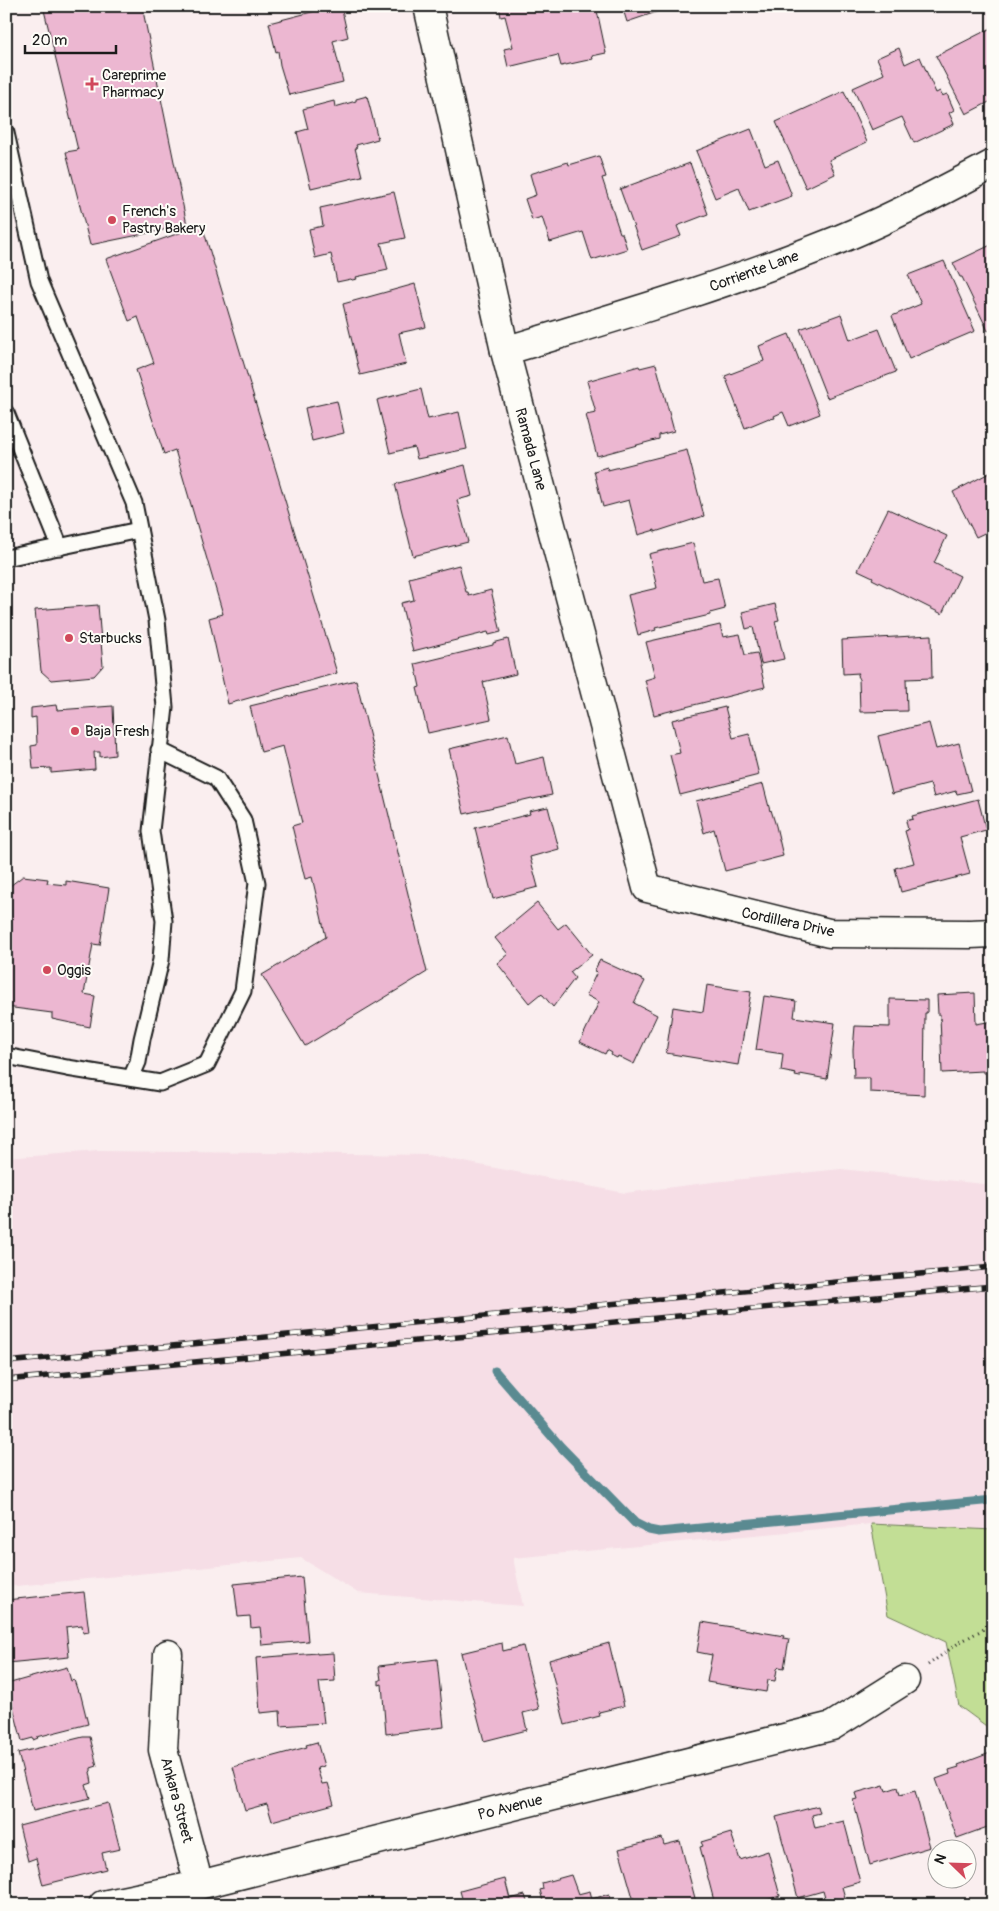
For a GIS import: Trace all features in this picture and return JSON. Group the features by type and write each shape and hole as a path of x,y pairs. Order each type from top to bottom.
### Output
{"street":[{"name":"Ramada Lane","path":"428,6 505,351 647,888"},
{"name":"Corriente Lane","path":"505,351 710,287 816,249 908,208 993,164"},
{"name":"Cordillera Drive","path":"647,888 829,933 993,933"},
{"name":"Ankara Street","path":"168,1654 164,1750 199,1885"},
{"name":"Po Avenue","path":"103,1905 199,1885 832,1726 905,1680"}],"lane":[{"path":"6,133 39,280 134,503 157,620 164,707 151,832 164,921 161,960 138,1062 131,1078"},
{"path":"6,413 60,547"},
{"path":"6,558 139,530"},
{"path":"6,1056 160,1083 207,1064 244,991 257,883 243,820 216,778 159,750"}],"path":[{"path":"905,1680 960,1642 993,1624"}],"shaded area":[{"path":"99,1151 428,1155 625,1193 841,1169 993,1185 993,1530 871,1524 513,1558 523,1606 358,1593 301,1558 6,1587 6,1158"}],"green space":[{"path":"871,1524 993,1530 993,1731 959,1706 946,1642 888,1615"}],"building":[{"path":"43,6 142,6 187,225 90,245 66,152 78,150"},
{"path":"341,6 348,37 333,41 343,82 289,95 269,23"},
{"path":"499,6 596,6 606,53 592,56 593,59 561,66 558,55 508,67 504,49 513,47 505,16 501,17"},
{"path":"622,6 674,6 627,22"},
{"path":"993,27 993,100 966,114 936,56"},
{"path":"899,48 905,64 920,57 936,93 940,91 942,96 947,94 954,110 949,113 954,124 914,143 902,117 872,130 853,88 884,74 877,58"},
{"path":"844,91 867,142 829,160 835,174 806,188 776,122"},
{"path":"367,96 378,139 356,145 357,147 355,148 362,176 311,188 297,132 308,129 303,109 334,101 335,107"},
{"path":"751,129 765,165 778,160 792,196 749,212 739,188 715,198 696,151"},
{"path":"599,156 606,177 602,178 627,249 592,260 583,232 550,242 542,217 532,220 525,199 536,195 530,174 568,162 569,165"},
{"path":"690,163 708,214 677,226 681,236 642,250 620,189"},
{"path":"394,192 405,238 381,243 388,270 356,277 357,279 337,282 331,254 315,258 309,229 323,226 320,208"},
{"path":"202,225 337,673 228,704 209,618 223,614 175,450 164,454 136,370 154,363 138,317 129,321 106,259"},
{"path":"993,244 993,328 988,331 962,277 960,277 953,263"},
{"path":"944,261 975,331 909,359 892,316 921,304 908,275"},
{"path":"415,284 426,327 399,333 406,364 360,375 343,304"},
{"path":"841,314 850,340 879,329 896,372 827,398 800,329"},
{"path":"789,334 820,414 789,426 783,412 774,416 775,418 769,418 745,428 725,376 764,361 759,346"},
{"path":"656,364 674,431 659,435 659,439 597,456 586,415 596,413 587,381 639,366 640,368"},
{"path":"421,389 428,419 459,412 467,449 417,459 414,447 390,453 377,400"},
{"path":"337,401 344,433 312,441 305,408"},
{"path":"687,450 704,516 655,532 655,530 638,535 629,500 603,507 594,471 607,467 608,470"},
{"path":"465,465 472,496 457,500 468,542 413,556 395,484"},
{"path":"993,471 993,529 976,537 953,492"},
{"path":"888,509 947,536 934,563 960,576 942,614 858,570"},
{"path":"693,543 702,581 718,578 725,609 710,613 710,615 655,628 656,630 638,635 628,595 657,588 649,554"},
{"path":"459,565 466,592 468,592 469,596 491,590 501,632 489,635 488,632 413,651 401,603 414,600 409,578"},
{"path":"775,604 779,620 775,621 784,659 761,664 753,627 746,629 742,612"},
{"name":"Starbucks","path":"98,605 103,666 94,676 51,680 41,671 35,610"},
{"path":"720,625 723,637 740,634 745,655 757,653 765,687 654,715 645,680 655,677 646,642"},
{"path":"931,635 932,678 906,679 907,711 860,712 859,679 857,676 859,673 843,674 842,640"},
{"path":"508,639 516,674 483,682 491,719 428,733 417,688 420,687 415,664 493,645 493,643"},
{"path":"356,680 427,972 305,1046 262,975 326,937 312,877 305,879 292,826 302,823 283,746 261,752 250,706"},
{"name":"Baja Fresh","path":"56,705 57,710 113,706 115,755 100,757 100,752 94,752 95,769 51,773 51,768 33,769 31,746 37,745 36,717 31,718 31,708"},
{"path":"725,707 733,738 749,734 759,775 680,795 670,755 680,753 672,720"},
{"path":"929,723 936,749 959,743 971,791 957,794 956,791 934,797 930,784 892,794 878,736"},
{"path":"508,735 515,764 544,757 552,795 464,814 449,749"},
{"path":"763,784 783,856 725,871 714,829 704,833 696,801"},
{"path":"978,799 986,830 960,837 970,874 901,892 895,868 914,863 905,831 908,830 906,821 913,819 912,816"},
{"path":"548,807 559,849 530,857 538,887 493,899 475,828 530,814 529,811"},
{"name":"Oggis","path":"23,876 48,879 47,883 66,885 66,881 109,888 100,945 93,944 84,994 95,996 90,1027 52,1019 52,1013 6,1007 6,889"},
{"path":"537,903 558,929 566,923 592,955 570,972 575,978 553,1007 540,994 529,1003 497,963 508,954 495,938"},
{"path":"600,960 645,981 634,1003 657,1015 634,1064 618,1056 617,1058 611,1055 612,1053 607,1050 605,1054 580,1042 599,1002 586,995 597,972 594,971"},
{"path":"707,985 751,992 738,1065 666,1053 673,1007 703,1012"},
{"path":"975,993 976,1024 993,1021 993,1073 983,1073 983,1071 942,1073 940,1014 938,1014 937,995"},
{"path":"764,996 796,1001 794,1017 835,1023 827,1079 800,1074 800,1077 795,1076 796,1074 781,1071 783,1054 756,1050"},
{"path":"890,999 927,1000 927,1013 925,1013 924,1095 870,1092 870,1078 854,1078 853,1050 855,1026 890,1027"},
{"path":"302,1577 308,1641 262,1645 260,1627 251,1628 250,1616 238,1617 234,1584"},
{"path":"84,1592 89,1632 83,1633 82,1625 66,1627 69,1657 7,1663 6,1600"},
{"path":"702,1622 784,1636 783,1638 789,1639 784,1668 779,1667 777,1669 775,1681 768,1680 766,1692 707,1682 712,1655 697,1652"},
{"path":"502,1643 503,1651 523,1646 539,1709 523,1713 527,1730 484,1741 461,1653"},
{"path":"609,1643 624,1706 599,1712 600,1716 565,1725 549,1660"},
{"path":"333,1653 335,1681 319,1682 324,1723 281,1726 280,1711 260,1713 256,1658"},
{"path":"437,1659 444,1727 386,1734 382,1684 379,1685 379,1680 381,1680 379,1666"},
{"path":"67,1667 71,1681 74,1680 78,1692 80,1692 88,1724 37,1737 33,1740 33,1738 22,1741 7,1684"},
{"path":"83,1737 90,1737 97,1766 91,1768 92,1783 86,1785 90,1798 33,1811 18,1753"},
{"path":"317,1742 324,1766 317,1768 322,1784 328,1783 334,1804 272,1821 267,1804 245,1810 233,1767 307,1747 306,1745"},
{"path":"990,1753 993,1760 993,1825 957,1838 936,1779 950,1774 949,1770 959,1767 958,1765"},
{"path":"884,1785 886,1791 898,1787 900,1795 915,1791 928,1838 926,1838 926,1848 870,1865 853,1800 857,1799 855,1793"},
{"path":"108,1803 120,1849 102,1853 106,1869 43,1885 36,1858 28,1861 19,1826"},
{"path":"818,1806 820,1813 812,1815 815,1828 844,1821 860,1882 842,1887 846,1901 831,1905 827,1905 823,1891 798,1898 776,1817"},
{"path":"731,1833 740,1860 768,1851 780,1896 749,1905 715,1905 700,1847 703,1846 701,1842"},
{"path":"662,1838 664,1845 680,1841 696,1902 684,1905 633,1905 634,1901 619,1849"},
{"path":"571,1875 578,1894 590,1891 592,1899 609,1894 612,1905 544,1905 540,1890 543,1889 542,1883"},
{"path":"505,1879 510,1899 525,1895 528,1905 464,1905 460,1891"},
{"path":"424,1900 425,1905 404,1905"}],"waterway":[{"path":"495,1371 561,1447 635,1523 649,1530 659,1532 993,1500"}],"railway":[{"path":"6,1362 993,1267"},
{"path":"6,1380 993,1286"}],"place":[{"name":"Careprime Pharmacy","path":"92,84"},
{"name":"French's Pastry Bakery","path":"112,220"},
{"name":"Starbucks","path":"69,638"},
{"name":"Baja Fresh","path":"75,731"},
{"name":"Oggis","path":"47,970"}]}
